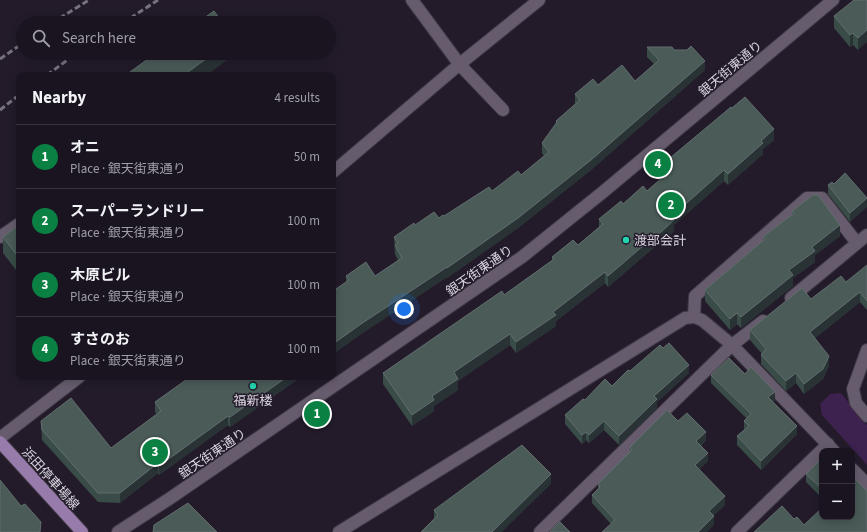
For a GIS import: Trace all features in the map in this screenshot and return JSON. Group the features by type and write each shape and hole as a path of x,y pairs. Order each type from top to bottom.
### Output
{"main road":[{"name":"浜田停車場線","path":"0,442 82,532"}],"street":[{"path":"412,0 460,65 503,110"},
{"path":"336,169 539,0"},
{"name":"銀天街東通り","path":"118,532 175,495 522,257 603,192 833,0"},
{"path":"694,317 695,296 807,198 822,198 857,243"},
{"path":"0,237 16,226"},
{"path":"782,305 867,235"},
{"path":"540,532 732,345 769,315"},
{"path":"339,532 685,318 694,317 702,320 732,345 831,448"},
{"path":"867,350 853,389 856,403 867,416"},
{"path":"0,438 75,380"},
{"path":"737,532 819,459"},
{"path":"855,472 867,484"}],"shaded area":[{"path":"841,393 867,425 867,465 855,452 855,448 852,448 822,415 820,404 830,394"}],"building":[{"path":"854,0 867,0 867,30 858,38 853,33 850,35 834,16"},
{"path":"214,11 218,16 207,16"},
{"path":"691,46 705,61 591,160 518,218 447,268 336,342 336,289 349,280 346,276 366,262 375,276 402,258 395,245 398,243 394,237 414,223 415,225 434,212 439,218 443,215 444,216 489,187 492,191 518,171 521,175 549,152 542,143 557,122 556,121 580,100 575,94 593,79 598,85 622,65 635,81 659,60 647,47 672,47 674,50 687,50"},
{"path":"146,60 204,60 188,72 130,72"},
{"path":"745,97 774,129 761,141 763,143 728,174 724,170 671,217 674,220 659,234 658,233 608,276 605,272 553,312 556,315 516,342 510,334 454,372 458,379 432,396 434,400 412,415 383,373 502,291 504,295 554,259 552,257 573,240 578,245 603,224 599,219 621,201 623,204 643,186 647,191 671,170 664,163"},
{"path":"845,173 867,198 850,213 828,185 832,182 834,184"},
{"path":"813,195 818,195 840,225 812,247 815,251 789,270 793,275 741,317 737,313 730,319 705,290 765,239 763,237 794,213 792,211"},
{"path":"16,227 16,254 3,237"},
{"path":"867,265 867,301 860,292 810,332 829,356 823,369 804,384 796,373 786,381 761,355 766,349 750,330 802,288 811,299 841,276 846,282"},
{"path":"669,343 689,365 654,396 657,399 619,436 604,421 589,435 586,432 582,435 565,415 583,399 585,400 605,379 612,386 628,370 630,371 660,345 663,348"},
{"path":"729,358 745,374 751,367 775,392 768,397 797,426 761,461 737,436 749,426 744,421 751,414 711,375"},
{"path":"186,380 283,380 230,417 228,416 159,466 158,463 120,493 98,493 42,430 41,421 71,398 111,448 161,411 155,402"},
{"path":"667,410 678,421 687,413 706,432 696,441 708,453 695,465 725,496 709,511 714,516 698,532 602,532 615,520 592,495 600,487 598,484 632,450 630,447"},
{"path":"522,445 551,474 492,532 421,532 438,515 434,510"},
{"path":"819,461 819,486 806,474"},
{"path":"855,479 867,491 867,532 754,532 782,506 794,519 797,517 804,525 819,511 819,520 855,520"},
{"path":"0,480 21,506 25,504 41,522 40,532 0,532"},
{"path":"188,503 217,532 153,532 154,525"},
{"path":"560,522 570,532 550,532"}],"railway":[{"path":"63,16 89,0"},
{"path":"134,16 158,0"},
{"path":"0,59 16,48"},
{"path":"51,72 67,60"},
{"path":"0,110 16,97"}],"place":[{"name":"すさのお","path":"658,164"},
{"name":"スーパーランドリー","path":"671,205"},
{"name":"渡部会計","path":"626,240"},
{"name":"福新楼","path":"253,386"},
{"name":"オニ","path":"317,414"},
{"name":"木原ビル","path":"155,452"}]}
